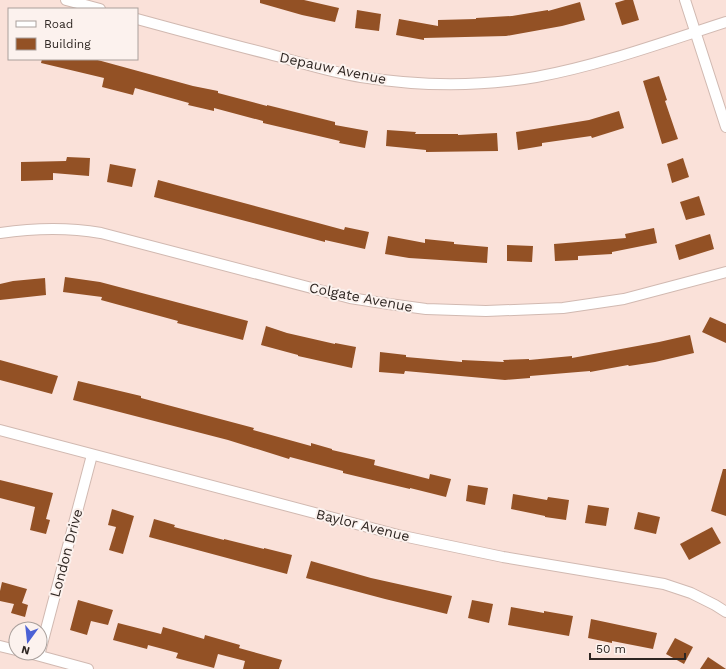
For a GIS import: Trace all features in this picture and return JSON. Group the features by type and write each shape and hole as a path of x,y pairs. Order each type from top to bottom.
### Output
{"street":[{"path":"66,0 96,8"},
{"path":"686,0 726,127"},
{"name":"Depauw Avenue","path":"138,19 324,69 400,82 431,84 475,83 536,77 580,68 726,22"},
{"name":"Colgate Avenue","path":"0,232 56,228 101,233 350,298 426,309 486,311 563,308 624,299 726,272"},
{"name":"Baylor Avenue","path":"0,430 398,535 503,557 664,584 691,593 716,605 726,612"},
{"name":"London Drive","path":"48,623 92,455"},
{"path":"48,656 88,669"}],"building":[{"path":"260,0 304,0 339,8 335,22 302,15 260,3"},
{"path":"625,0 633,0 639,20 622,25 615,3"},
{"path":"580,2 585,20 562,26 506,36 424,38 424,40 396,35 399,19 438,26 438,20 512,16 548,11"},
{"path":"357,10 381,14 379,31 355,28"},
{"path":"42,60 98,60 193,86 218,91 218,93 267,106 335,122 335,125 368,131 365,148 339,143 340,141 263,123 263,121 214,108 214,111 188,105 189,103 135,88 133,95 102,87 104,78 41,63"},
{"path":"659,76 667,100 665,101 678,139 662,144 643,81"},
{"path":"619,111 624,128 592,138 591,136 542,143 542,146 518,150 516,132 589,120"},
{"path":"387,130 416,132 415,134 458,135 497,133 498,151 426,152 426,150 386,146"},
{"path":"67,157 90,158 89,176 53,173 53,180 21,181 21,162 66,161"},
{"path":"683,158 689,177 672,183 667,164"},
{"path":"110,164 136,169 132,187 107,182"},
{"path":"158,180 344,230 345,227 369,232 365,249 325,240 325,242 154,197"},
{"path":"699,196 705,215 686,220 680,202"},
{"path":"654,228 657,243 612,252 612,254 578,256 578,260 555,261 554,244 626,238 625,234"},
{"path":"710,234 714,249 679,260 675,245"},
{"path":"388,236 425,243 425,239 454,242 454,244 488,247 487,263 409,258 385,254"},
{"path":"507,245 533,246 532,262 507,261"},
{"path":"65,277 100,282 248,321 243,340 177,323 178,321 101,300 102,297 63,292"},
{"path":"45,278 46,295 0,300 0,284 13,281"},
{"path":"710,317 726,324 726,343 702,332"},
{"path":"266,326 287,333 335,344 356,347 352,368 298,356 261,345"},
{"path":"690,335 694,353 655,362 590,372 530,376 530,378 505,380 405,371 404,374 379,372 380,352 406,355 406,357 462,362 462,360 504,362 503,360 529,360 572,356 572,358"},
{"path":"0,360 58,376 52,394 0,380"},
{"path":"78,381 141,396 141,398 254,428 253,430 311,446 311,443 332,450 375,460 374,465 429,479 430,474 451,479 446,497 343,473 343,471 290,457 289,459 228,440 73,400"},
{"path":"723,469 726,469 726,516 711,511"},
{"path":"0,480 53,493 46,519 50,520 46,534 30,530 35,507 0,498"},
{"path":"468,485 488,488 485,505 466,501"},
{"path":"513,494 547,500 548,497 569,500 566,520 511,509"},
{"path":"588,505 609,508 606,526 585,523"},
{"path":"112,509 134,516 123,554 109,550 116,527 108,525"},
{"path":"638,512 660,517 656,534 634,529"},
{"path":"154,519 175,525 174,527 292,555 287,574 149,537"},
{"path":"712,527 721,543 689,560 680,544"},
{"path":"311,561 371,578 452,596 447,614 306,578"},
{"path":"2,582 27,589 22,603 28,605 25,617 11,613 14,604 0,601"},
{"path":"78,600 113,610 108,625 91,621 87,635 70,630"},
{"path":"472,600 493,604 489,623 468,618"},
{"path":"511,607 573,616 569,636 508,625"},
{"path":"591,619 657,633 653,649 588,638"},
{"path":"118,623 161,634 163,627 204,639 205,635 240,645 239,648 282,660 279,669 243,669 245,661 218,654 214,668 176,658 178,653 148,645 147,649 113,640"},
{"path":"675,638 693,647 684,664 666,654"},
{"path":"708,657 726,669 700,669"}]}
